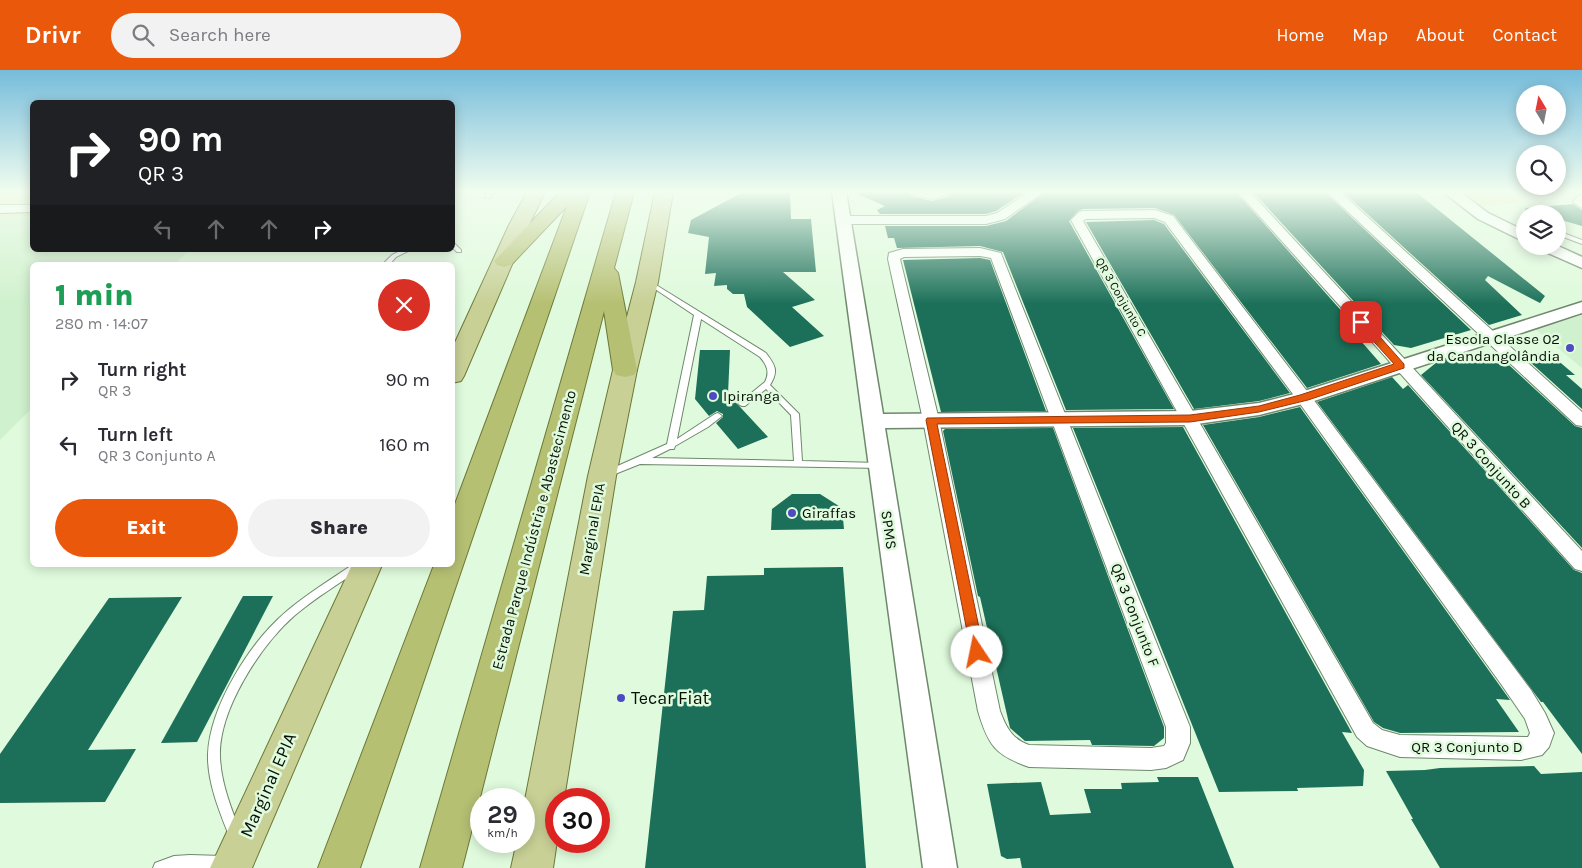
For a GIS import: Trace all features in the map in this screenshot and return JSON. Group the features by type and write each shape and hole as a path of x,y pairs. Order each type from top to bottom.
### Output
{"highway":[{"path":"504,261 534,229"},
{"path":"455,546 567,229"},
{"name":"Estrada Parque Indústria e Abastecimento","path":"441,868 615,229"},
{"path":"606,265 625,370"},
{"path":"338,868 387,738 447,567"}],"main road":[{"path":"455,369 519,229"},
{"name":"Marginal EPIA","path":"532,868 602,476 625,370 647,282 657,229"},
{"name":"Marginal EPIA","path":"235,860 366,567"}],"street":[{"name":"SPMS","path":"843,229 940,868"},
{"name":"QR 3 Conjunto C","path":"1082,229 1190,418"},
{"name":"QR 3 Conjunto C","path":"1177,229 1304,398"},
{"name":"QR 3 Conjunto B","path":"1278,229 1582,564"},
{"path":"1374,229 1582,421"},
{"name":"QR 3 Conjunto F","path":"980,252 996,256 1060,420 1178,728 1180,744 1166,758 1029,756 1015,752 1005,746 995,731 989,710 931,420 894,256 902,254 980,252"},
{"path":"1565,255 1582,263"},
{"path":"872,421 1190,418 1259,409 1304,398 1582,307"},
{"name":"QR 3 Conjunto D","path":"1190,418 1365,730 1375,739 1400,746 1521,749 1534,747 1541,738 1542,733 1538,723 1509,677 1304,398"}],"lane":[{"path":"1566,236 1582,242"},
{"path":"455,246 460,251"},
{"path":"389,262 394,256 403,252"},
{"path":"647,282 763,355 769,361 773,369 772,378 742,404"},
{"path":"671,447 698,314"},
{"path":"766,385 795,414 798,464"},
{"path":"602,476 671,447 694,434 718,416"},
{"path":"640,461 879,466"},
{"path":"160,868 166,864 182,862 235,860 218,790 214,754 219,723 240,678 263,644 290,615 356,567"}],"shaded area":[{"path":"0,229 30,229 30,252 187,252 177,262 30,262 30,410 0,440"},
{"name":"Escola Classe 02 da Candangolândia","path":"1582,315 1582,368 1534,328"}],"building":[{"path":"689,229 812,229 816,272 783,272 815,300 792,307 824,336 790,347 747,307 744,294 733,294 727,289 727,285 714,286 716,273 705,274 709,237 688,233"},
{"path":"886,229 1074,229 1174,409 1066,410 1003,252 980,246 897,248 894,238 888,238"},
{"path":"1090,229 1168,229 1290,393 1259,401 1194,409"},
{"path":"1185,229 1269,229 1369,342 1360,340 1381,364 1307,388"},
{"path":"1287,229 1364,229 1471,330 1411,348 1394,345"},
{"path":"1384,229 1462,229 1545,296 1540,303 1488,276 1485,280 1522,315 1489,325"},
{"path":"980,258 990,260 1046,411 941,412 903,260"},
{"name":"Ipiranga","path":"700,350 730,350 728,394 768,437 738,449 716,423 723,417 723,414 717,411 709,416 695,399"},
{"path":"1520,353 1549,353 1575,375 1566,375 1582,389 1582,409"},
{"path":"1462,354 1497,354 1575,426 1582,428 1582,548 1421,375 1437,362"},
{"path":"1392,377 1403,389 1408,385 1574,570 1582,573 1582,754 1317,402"},
{"path":"1300,407 1510,700 1496,699 1519,732 1400,733 1383,728 1374,722 1203,425 1259,417"},
{"path":"1183,427 1352,733 1342,732 1364,770 1363,786 1297,788 1298,791 1219,792 1073,428"},
{"path":"1053,428 1164,727 1164,738 1154,746 1092,745 1090,740 1025,741 1010,728 980,597 978,596 943,431 945,429"},
{"path":"792,494 820,494 842,508 844,529 771,530 772,509"},
{"path":"843,567 866,868 645,868 673,611 704,610 707,576 764,575 764,568"},
{"path":"243,596 273,596 197,742 161,743"},
{"path":"182,597 88,750 136,749 105,802 0,803 0,754 109,598"},
{"path":"1534,766 1541,774 1582,772 1582,868 1440,868 1411,819 1413,819 1386,771 1440,768"},
{"path":"1157,777 1198,777 1234,868 1022,868 1020,858 1007,859 1001,856 987,784 1041,782 1050,815 1091,813 1084,789 1122,789 1121,783 1159,782"}],"place":[{"name":"Escola Classe 02 da Candangolândia","path":"1570,348"},
{"name":"Ipiranga","path":"713,396"},
{"name":"Giraffas","path":"792,513"},
{"name":"Tecar Fiat","path":"621,698"}],"route":[{"path":"977,652 931,420 1190,418 1259,409 1304,398 1401,366 1361,322"}]}
